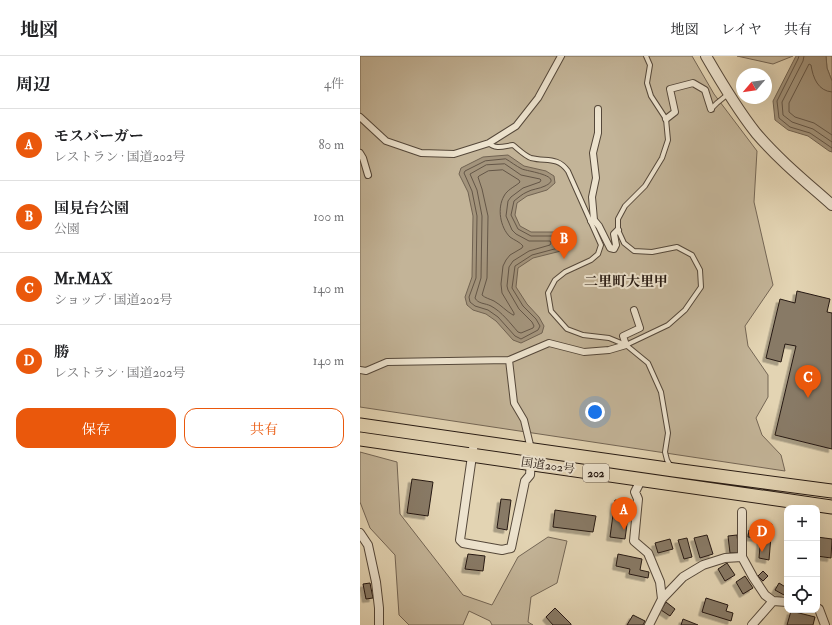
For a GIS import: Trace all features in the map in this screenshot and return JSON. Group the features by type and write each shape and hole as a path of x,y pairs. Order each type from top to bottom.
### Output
{"highway":[{"name":"国道202号","path":"360,425 832,491"},
{"name":"国道202号","path":"360,439 832,507"}],"street":[{"path":"360,117 386,141 421,153 454,154 489,143 516,126 538,98 561,56"},
{"path":"706,56 728,94 757,133 791,169 832,205"},
{"path":"666,119 675,112 670,89 693,83 705,90 711,109"},
{"path":"598,109 598,133 593,152 596,178 592,197 592,221 600,226 610,248 614,249 616,245 614,234 618,230"},
{"path":"360,153 368,175"},
{"path":"360,370 366,371 387,362 509,360 549,343 584,352 608,350 626,345 623,336 640,328 634,310"},
{"path":"474,442 460,540 463,544 502,550 511,548 525,481 530,475 531,450 524,420 514,402 509,360"},
{"path":"641,480 636,492 638,499 634,541 648,553 660,582 662,599"},
{"path":"742,512 742,557 765,595 773,601 784,602"},
{"path":"360,533 368,545 376,582 379,625"},
{"path":"649,625 662,599 683,577 703,565 725,558 742,557"},
{"path":"752,625 773,601"},
{"path":"820,612 825,625"}],"lane":[{"path":"626,345 668,325 684,310 701,287 700,270 692,255 677,248 652,252 634,251 624,243 618,230 618,219 625,206 645,186 662,158 668,140 666,119 651,96 647,83 650,65 646,56"},
{"path":"711,109 728,94"},
{"path":"489,143 491,146 496,147 513,145 530,158 555,160 564,165 568,171 592,221 601,245 598,254 591,260 566,272 555,280 548,293 551,311 567,329 583,335 609,338 626,345 648,363 661,392 668,433 665,452 666,460 674,470"}],"shaded area":[{"path":"360,56 692,56 714,94 757,151 754,202 773,285 745,326 748,346 768,375 768,397 756,418 762,435 781,455 785,471 360,407"},
{"path":"737,56 793,56 773,64"},
{"path":"826,56 832,56 832,81 827,68"},
{"path":"360,452 397,462 400,514 463,595 492,605 518,557 548,537 567,541 557,583 531,597 528,622 533,625 492,625 490,621 469,611 463,625 409,625 399,615 395,555 370,528 360,502"}],"water":[{"path":"796,56 826,56 827,68 832,81 832,152 808,136 788,130 775,120 773,101"},
{"path":"508,155 524,166 546,171 554,176 555,183 547,190 527,196 517,203 515,215 520,226 531,232 559,232 566,236 570,245 565,250 533,258 518,268 516,287 544,326 542,333 521,343 513,340 496,321 486,314 473,310 467,305 465,297 472,277 473,216 468,192 459,174 461,168 483,157"}],"building":[{"path":"797,291 830,299 827,312 832,313 832,449 775,435 796,346 785,344 781,362 766,358 780,299 795,303"},
{"path":"412,479 433,482 428,516 407,513"},
{"path":"501,499 511,500 507,530 497,528"},
{"path":"615,500 630,502 625,539 610,537"},
{"path":"555,510 596,516 593,532 553,527"},
{"path":"762,523 772,524 769,560 759,558"},
{"path":"754,526 759,526 758,538 748,537 749,530 753,531"},
{"path":"707,535 713,554 700,558 694,538"},
{"path":"737,535 739,553 730,553 728,536"},
{"path":"820,537 832,539 831,558 820,556"},
{"path":"687,538 692,557 684,559 678,540"},
{"path":"670,539 673,549 658,553 655,543"},
{"path":"468,554 485,556 483,571 465,569"},
{"path":"618,554 642,559 640,570 649,572 648,578 629,574 630,569 616,566"},
{"path":"727,563 735,575 725,581 718,569"},
{"path":"763,571 768,576 763,581 758,576"},
{"path":"745,576 753,588 743,594 736,582"},
{"path":"370,583 373,598 366,599 363,584"},
{"path":"779,583 784,586 784,595 775,590"},
{"path":"706,598 728,605 726,611 733,613 731,621 702,612"},
{"path":"666,602 675,609 670,616 661,610"},
{"path":"555,608 571,625 553,625 546,617"},
{"path":"790,613 799,613 815,617 813,625 787,625"},
{"path":"633,615 645,621 643,625 627,625"},
{"path":"683,619 698,625 681,625"}],"place":[{"name":"国見台公園","path":"564,259"},
{"name":"Mr.MAX","path":"808,398"},
{"name":"モスバーガー","path":"624,530"},
{"name":"勝","path":"762,552"}],"district":[{"name":"二里町大里甲","path":"626,281"}]}
